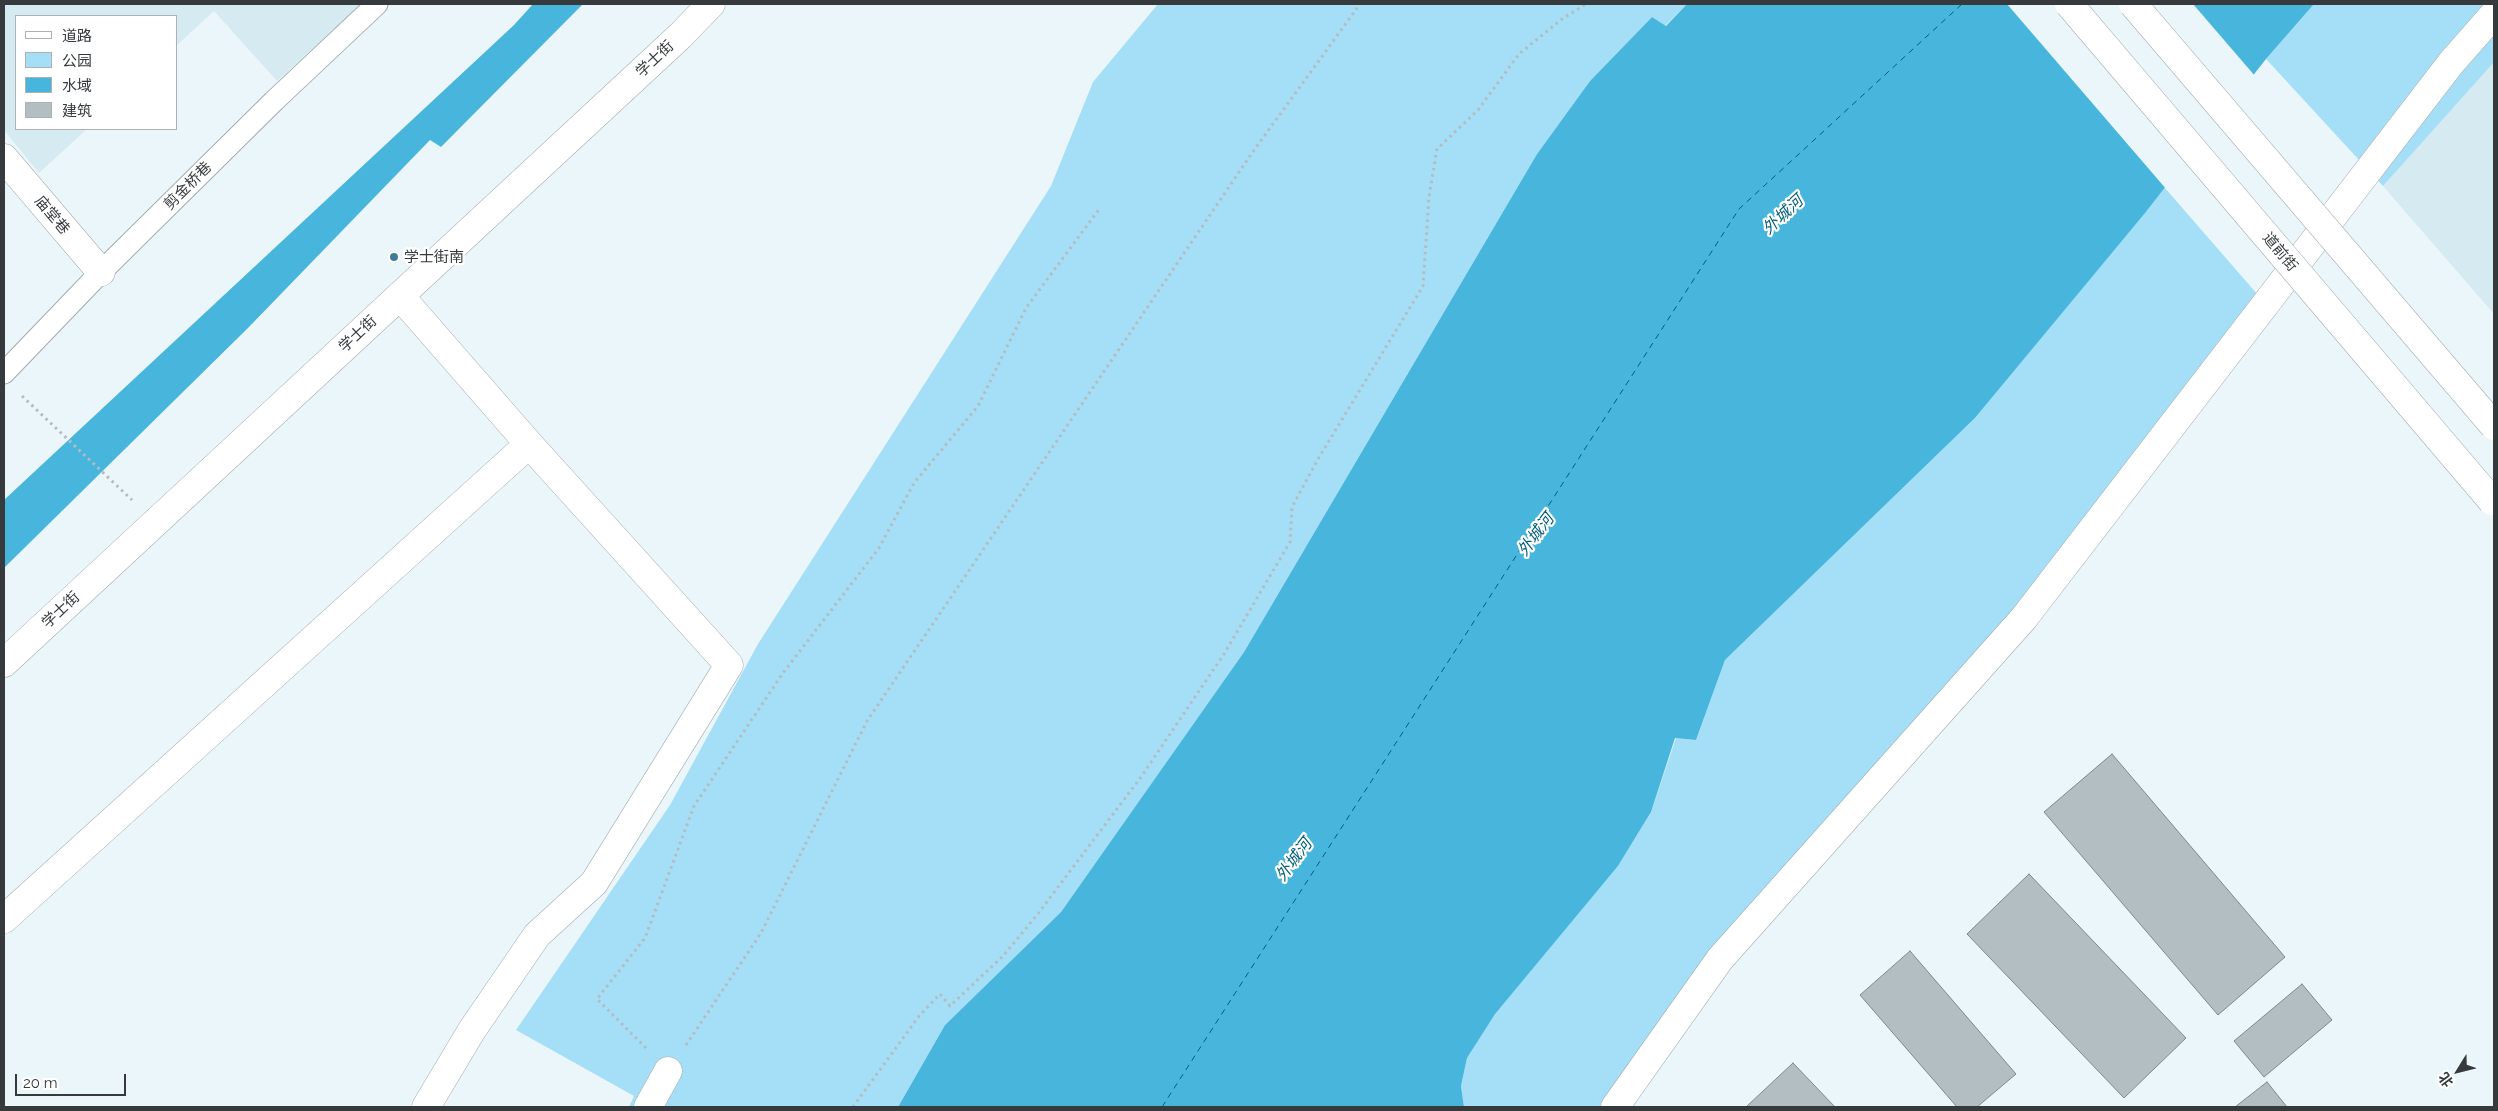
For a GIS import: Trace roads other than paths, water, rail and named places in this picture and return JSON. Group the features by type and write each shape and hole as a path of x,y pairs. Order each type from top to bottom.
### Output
{"street":[{"name":"学士街","path":"4,663 680,36 711,4"},
{"name":"道前街","path":"2069,4 2492,501"},
{"path":"2133,4 2494,426"},
{"path":"1615,1107 1720,958 2024,618 2451,63 2494,14"},
{"name":"庙堂巷","path":"4,158 101,272"},
{"path":"400,296 529,444 730,665 594,883 536,935 472,1030 426,1107"},
{"path":"4,919 529,444"},
{"path":"648,1107 668,1071"}],"lane":[{"name":"剪金桥巷","path":"4,373 101,272 274,101 377,4"}],"water":[{"path":"533,4 583,4 441,147 430,140 248,328 4,568 4,500 514,25"},
{"name":"外城河","path":"1687,4 2314,4 2266,59 2145,213 1975,418 1725,660 1696,740 1675,738 1651,812 1618,866 1495,1014 1467,1058 1461,1086 1464,1107 898,1107 945,1025 1061,912 1244,652 1537,154 1590,81 1652,17 1666,26"}],"place":[{"name":"学士街南","path":"394,257"}]}
